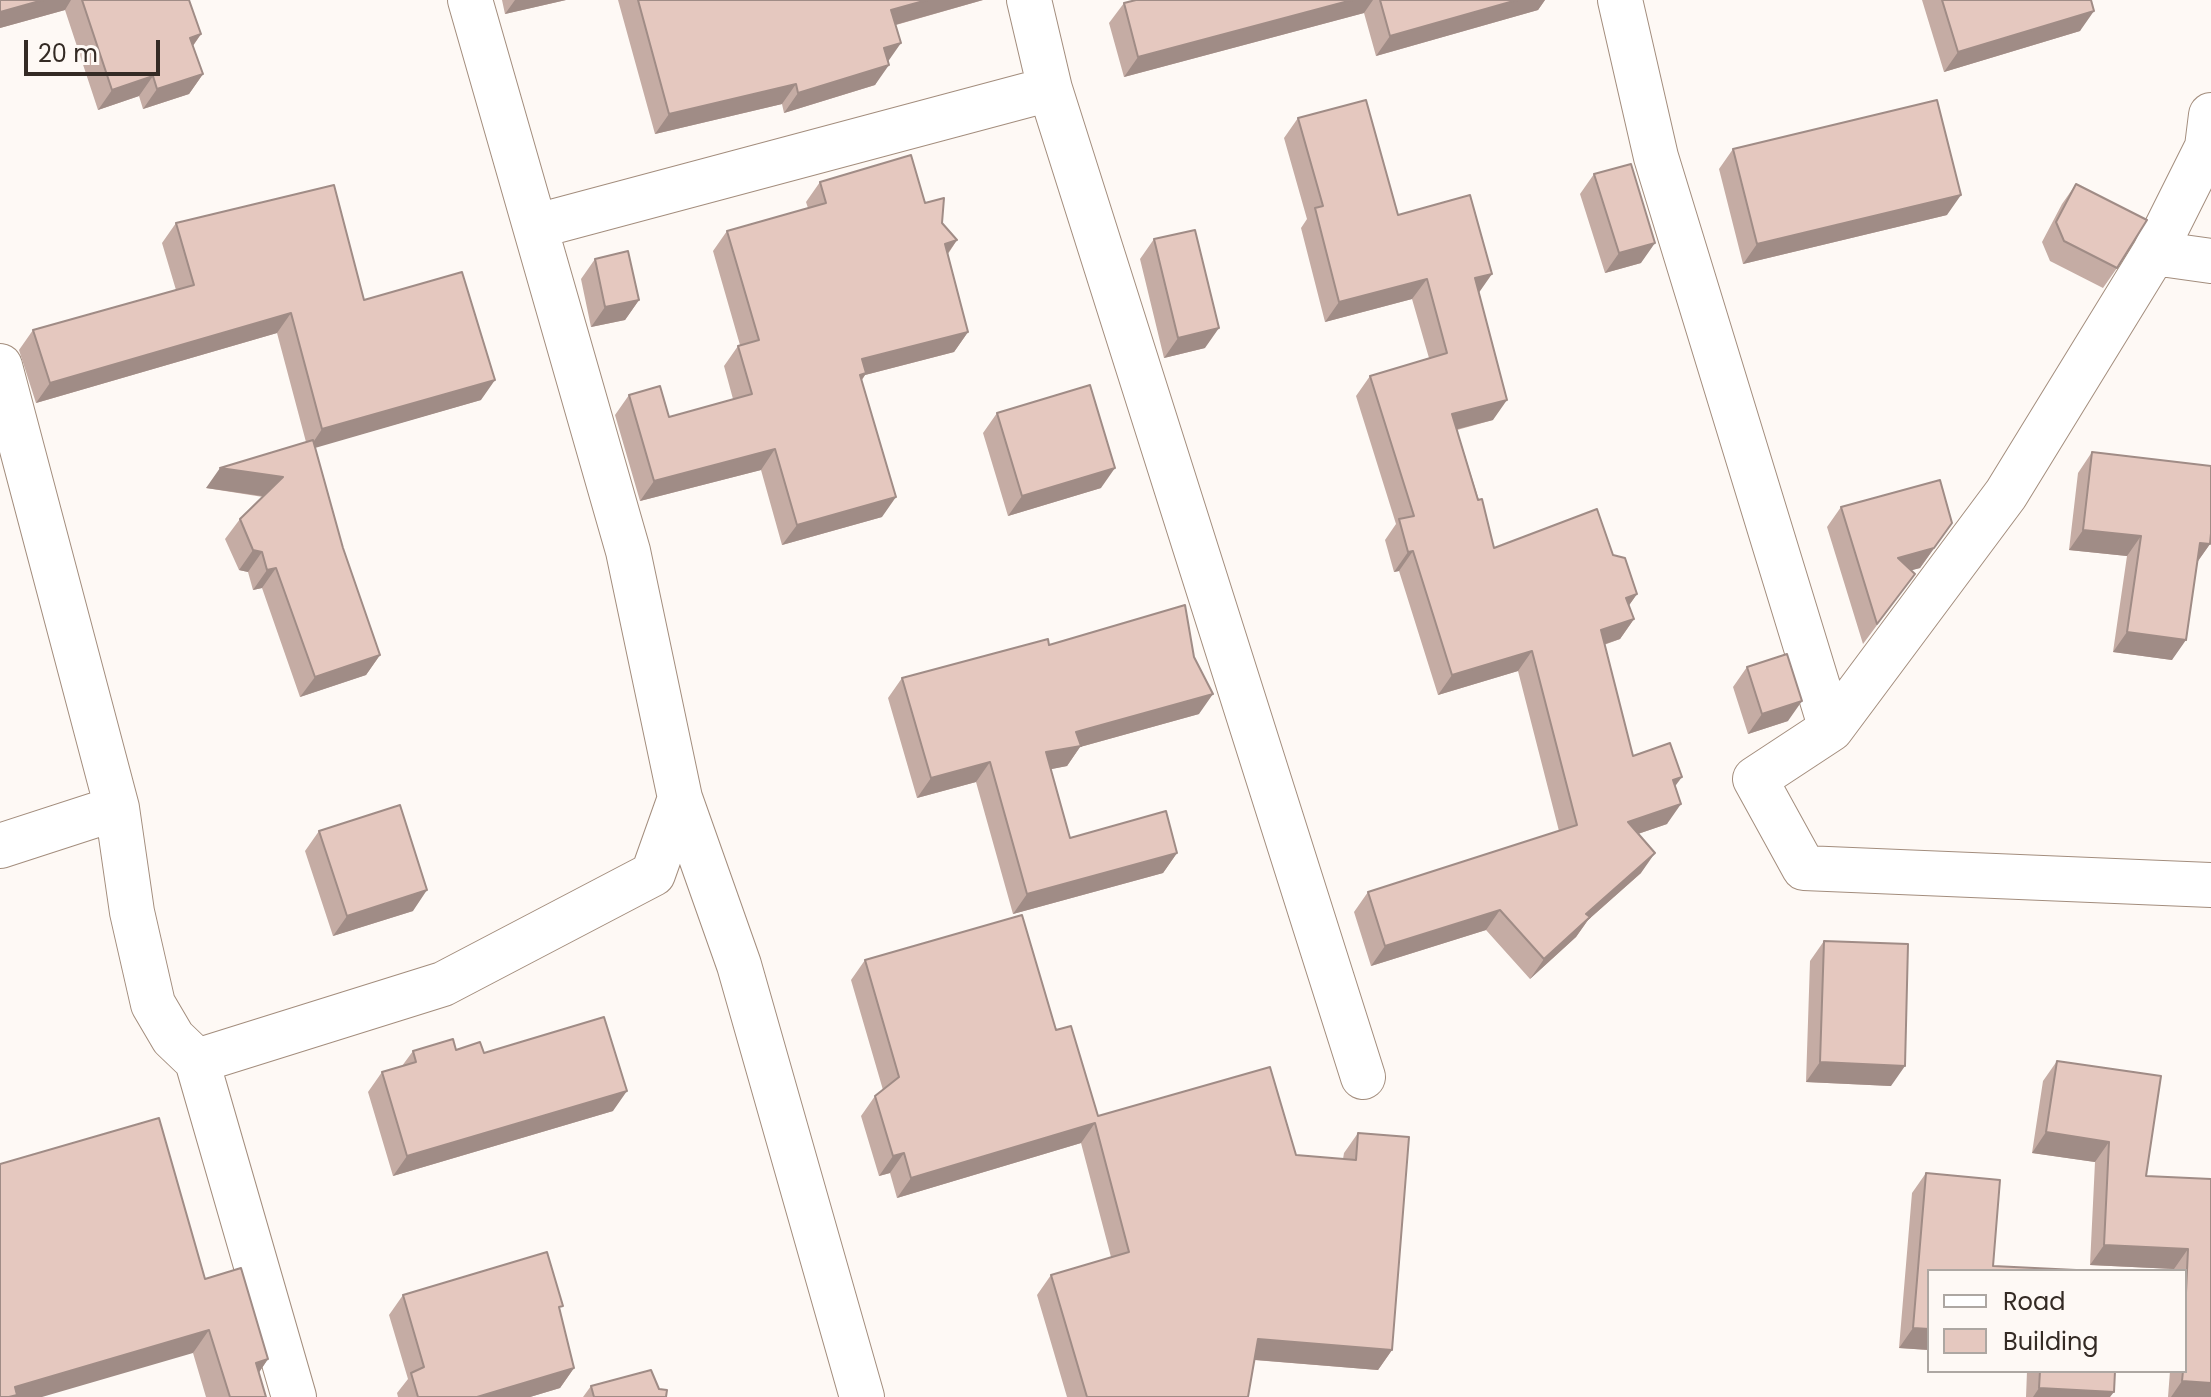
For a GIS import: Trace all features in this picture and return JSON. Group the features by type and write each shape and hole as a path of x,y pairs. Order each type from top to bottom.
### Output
{"street":[{"path":"470,0 628,551 680,798 739,965 862,1397"},
{"path":"1029,0 1050,89 1363,1077"},
{"path":"1620,0 1656,157 1831,729"},
{"path":"537,226 1050,89"},
{"path":"2210,135 2154,253 2006,494 1831,729 1755,779 1804,868 2211,885"},
{"path":"2154,253 2211,261"},
{"path":"0,366 117,808 132,912 153,1004 173,1038 197,1061 294,1397"},
{"path":"197,1061 443,984 653,874 680,798"},
{"path":"0,846 117,808"},
{"path":"653,874 718,907"}],"building":[{"path":"0,0 43,0 0,12"},
{"path":"82,0 189,0 201,34 190,38 203,74 157,89 153,76 112,90"},
{"path":"638,0 927,0 891,10 901,43 884,48 889,65 798,93 796,84 669,114"},
{"path":"1136,0 1352,0 1138,57 1124,3"},
{"path":"1380,0 1517,0 1390,36"},
{"path":"1942,0 2091,0 2094,11 1958,52"},
{"path":"1366,100 1398,215 1470,195 1492,274 1475,278 1507,400 1452,414 1478,500 1482,499 1494,548 1597,509 1613,555 1625,558 1637,594 1626,598 1634,619 1601,630 1633,756 1670,743 1682,777 1673,780 1681,804 1628,822 1655,853 1586,914 1590,917 1544,959 1500,910 1385,946 1368,892 1577,825 1532,651 1452,675 1413,551 1408,552 1399,519 1414,516 1370,376 1447,353 1427,279 1339,302 1315,208 1323,206 1298,118"},
{"path":"1937,100 1961,195 1757,244 1733,149"},
{"path":"911,155 925,203 944,198 942,223 957,240 945,244 968,332 862,359 866,373 860,375 896,497 797,525 775,449 654,481 629,395 660,386 669,417 752,394 738,346 759,340 727,231 826,203 820,182"},
{"path":"1631,164 1655,243 1619,253 1594,174"},
{"path":"2076,184 2147,220 2117,268 2064,241 2056,222"},
{"path":"334,185 364,300 462,272 495,380 322,429 291,313 50,383 33,330 194,285 176,223"},
{"path":"1195,230 1219,328 1178,338 1154,239"},
{"path":"628,251 639,300 605,307 595,259"},
{"path":"1090,385 1115,468 1022,496 997,413"},
{"path":"313,440 343,548 380,655 315,677 276,568 267,570 262,552 253,550 240,519 283,477 220,468"},
{"path":"2092,452 2211,466 2210,544 2200,543 2186,640 2127,632 2141,536 2083,530"},
{"path":"1940,480 1952,523 1934,548 1898,558 1915,574 1877,624 1841,507"},
{"path":"1185,605 1194,657 1213,694 1076,732 1081,746 1046,752 1070,838 1166,811 1177,853 1027,894 990,762 931,778 902,678 1048,639 1049,645"},
{"path":"1787,654 1802,701 1762,714 1747,667"},
{"path":"400,805 427,890 347,916 319,831"},
{"path":"1022,915 1056,1030 1071,1026 1098,1116 1270,1067 1296,1155 1356,1160 1358,1133 1409,1137 1392,1350 1258,1339 1248,1397 1087,1397 1051,1275 1129,1252 1095,1123 911,1178 904,1153 893,1156 875,1096 899,1077 865,960"},
{"path":"1824,941 1908,944 1905,1066 1820,1062"},
{"path":"604,1017 627,1091 407,1156 382,1072 416,1062 413,1051 453,1039 456,1050 480,1042 484,1053"},
{"path":"2057,1061 2161,1076 2146,1176 2211,1179 2211,1383 2182,1381 2183,1373 2187,1373 2188,1249 2104,1245 2109,1142 2046,1132"},
{"path":"159,1118 205,1279 241,1268 268,1359 256,1363 266,1397 230,1397 209,1330 15,1387 17,1395 0,1397 0,1164"},
{"path":"1926,1173 2000,1180 1993,1266 2055,1269 1927,1269 1927,1329 1913,1328"},
{"path":"547,1252 563,1306 559,1307 574,1368 477,1397 418,1397 411,1373 424,1367 403,1295"},
{"path":"651,1370 659,1389 667,1390 666,1397 594,1397 591,1386"},
{"path":"2040,1373 2115,1373 2114,1392 2039,1388"}]}
